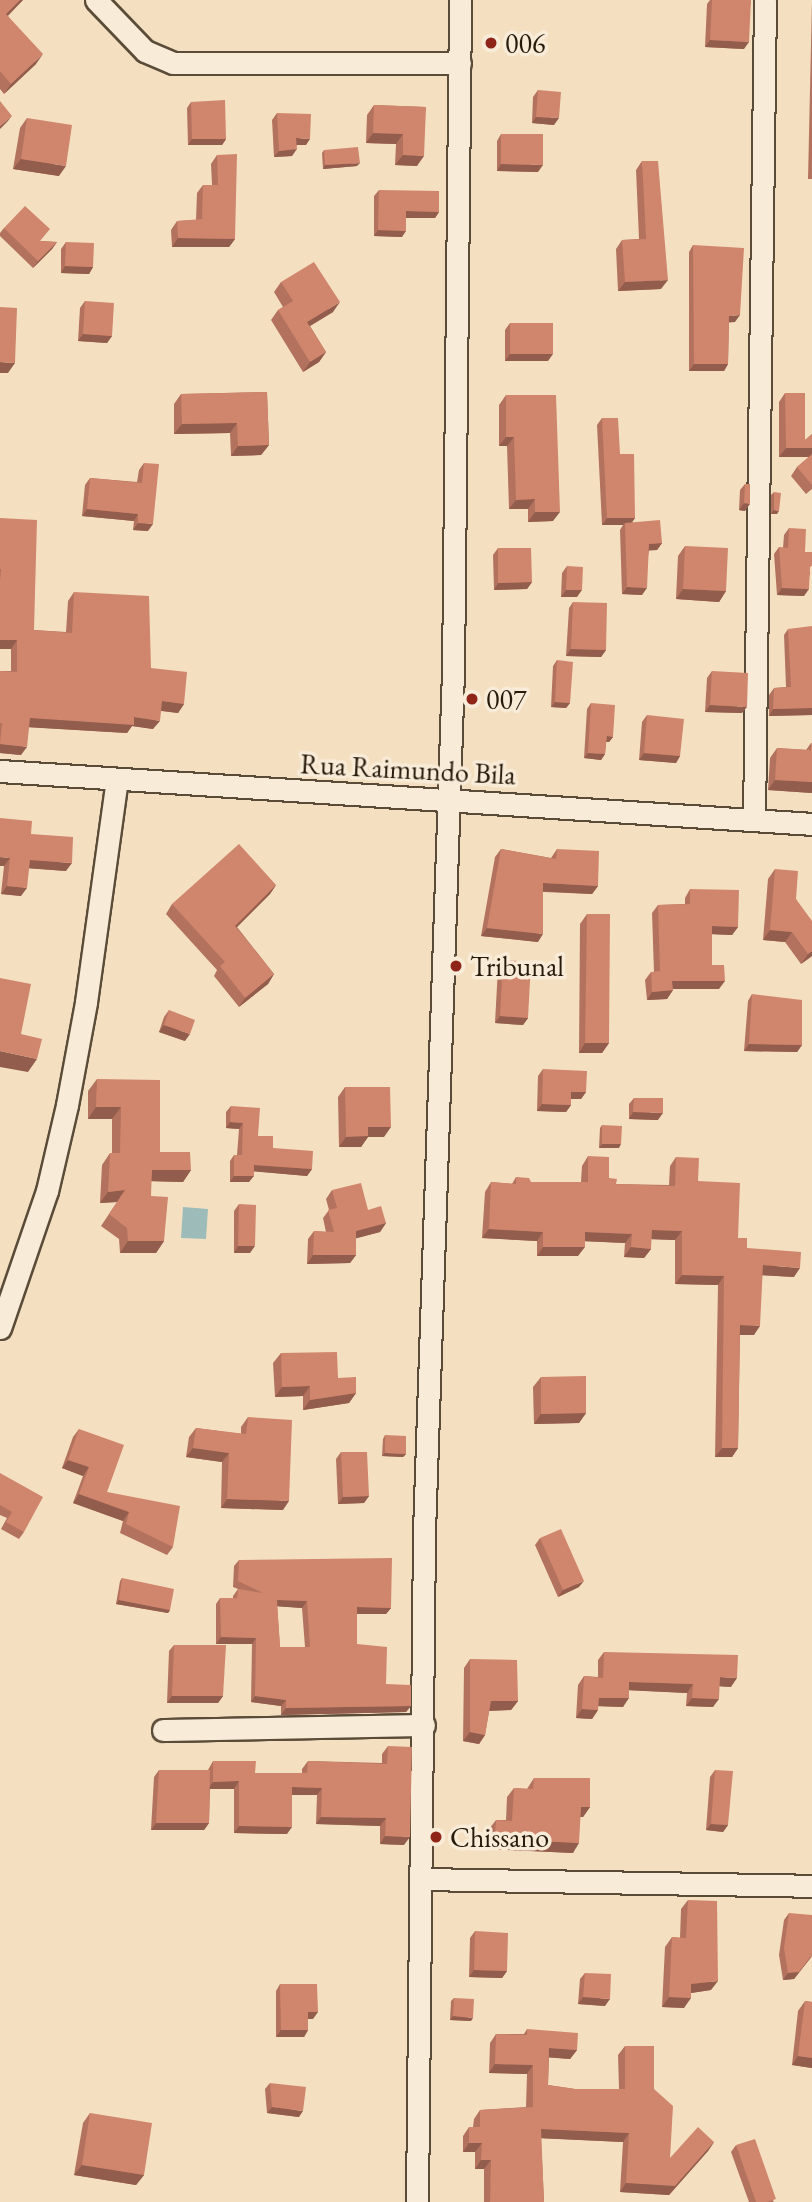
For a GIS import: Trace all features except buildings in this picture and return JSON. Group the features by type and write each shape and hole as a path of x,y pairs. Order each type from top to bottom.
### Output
{"street":[{"path":"96,0 145,51 173,64 460,63"},
{"path":"417,2202 424,1532 453,673 460,0"},
{"path":"754,819 765,0"},
{"name":"Rua Raimundo Bila","path":"0,771 812,824"},
{"path":"0,1328 47,1191 67,1105 86,1002 117,780"},
{"path":"163,1730 424,1726"},
{"path":"421,1879 812,1885"}],"water":[{"path":"183,1207 208,1209 206,1239 181,1238"}],"place":[{"name":"006","path":"491,43"},
{"name":"007","path":"472,699"},
{"name":"Tribunal","path":"456,966"},
{"name":"Chissano","path":"436,1837"}]}
